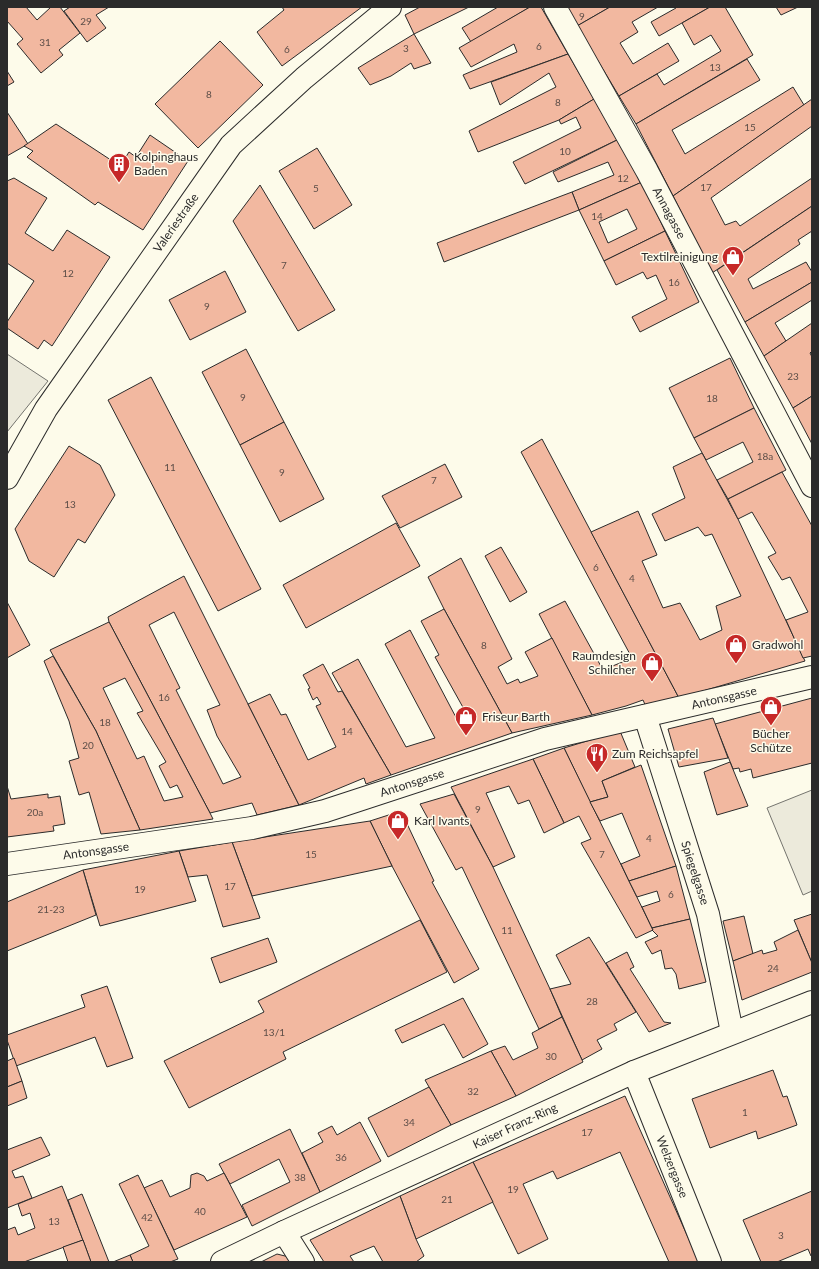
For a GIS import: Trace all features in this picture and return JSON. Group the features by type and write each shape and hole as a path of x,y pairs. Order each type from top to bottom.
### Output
{"street":[{"name":"Valeriestraße","path":"7,478 46,409 231,145 304,78 390,7"},
{"name":"Annagasse","path":"555,7 647,171 812,486"},
{"name":"Antonsgasse","path":"7,864 252,828 325,812 545,739 812,677"},
{"name":"Spiegelgasse","path":"645,716 708,914 732,1032"},
{"name":"Kaiser Franz-Ring","path":"222,1262 284,1232 634,1072 732,1032 812,1002"},
{"name":"Welzergasse","path":"634,1072 710,1262"},
{"path":"284,1232 304,1262"}],"shaded area":[{"path":"7,354 48,381 7,432"},
{"path":"812,790 812,891 803,895 767,808"}],"building":[{"path":"7,7 26,7 37,20 51,7 60,7 80,33 59,50 63,55 41,73 17,44 23,39 7,21"},
{"path":"70,7 109,7 96,15 106,28 87,42 64,11"},
{"path":"282,7 362,7 282,66 257,32 284,10"},
{"path":"420,7 469,7 414,34 405,15"},
{"path":"498,7 530,7 471,42 462,28"},
{"path":"530,7 541,7 568,54 470,89 463,75 517,52 514,44 471,67 459,48"},
{"path":"565,7 610,7 577,26"},
{"path":"610,7 658,7 632,22 638,32 620,43 633,64 668,43 679,61 619,96 577,26"},
{"path":"676,7 710,7 659,36 651,22"},
{"path":"710,7 725,7 753,55 636,124 619,96 657,74 664,85 721,51 711,35 694,45 682,23"},
{"path":"776,7 798,7 781,15"},
{"path":"414,34 431,63 414,69 411,63 391,76 370,85 358,68"},
{"path":"220,41 263,85 198,148 155,104"},
{"path":"568,54 594,99 559,120 478,152 469,131 556,87 549,73 500,105 491,82"},
{"path":"747,59 760,80 672,130 685,154 793,87 804,105 673,196 636,124"},
{"path":"7,71 14,82 7,86"},
{"path":"594,99 617,140 525,184 513,162 581,128 576,117 561,124 559,120"},
{"path":"812,99 812,126 711,198 725,225 736,221 740,226 812,178 812,206 712,273 673,196"},
{"path":"7,112 28,144 7,156"},
{"name":"Kolpinghaus Baden","path":"56,124 120,166 129,152 136,157 150,135 188,161 143,230 98,202 95,205 27,157 33,151 24,146"},
{"path":"617,140 642,182 579,210 572,192 614,175 608,162 558,182 553,172"},
{"path":"317,148 352,205 314,229 279,171"},
{"path":"14,178 47,198 25,233 53,251 67,230 110,257 52,346 44,340 38,349 7,328 7,322 34,281 7,263 7,181"},
{"path":"642,182 665,231 604,261 579,210","holes":["627,209 637,229 608,243 599,222"]},
{"path":"260,185 335,310 298,331 233,221"},
{"path":"572,192 579,210 444,262 437,243"},
{"path":"812,206 812,231 798,240 800,244 748,279 753,289 806,262 812,272 812,282 745,322 717,270"},
{"path":"665,231 699,302 640,332 632,317 667,299 656,275 647,279 643,272 616,285 604,261"},
{"path":"225,271 246,312 190,340 169,300"},
{"path":"812,282 812,300 775,323 786,341 764,356 745,322"},
{"path":"812,323 812,351 810,353 812,357 812,396 793,408 764,356"},
{"path":"246,349 284,422 240,445 202,372"},
{"path":"730,358 754,408 694,438 669,388"},
{"path":"151,377 261,589 218,611 108,400"},
{"path":"812,396 812,444 793,408"},
{"path":"754,408 786,470 728,499 717,480 753,462 743,442 706,460 694,438"},
{"path":"284,422 324,499 280,522 240,445"},
{"path":"542,439 679,698 647,709 643,700 592,715 539,614 565,601 603,670 632,658 521,452"},
{"path":"69,446 100,465 115,495 85,543 78,539 54,577 29,561 15,529"},
{"path":"702,453 738,519 805,661 679,698 591,532 638,511 657,555 642,561 663,608 680,603 700,640 722,630 716,606 741,596 712,534 705,536 698,527 665,541 652,514 685,498 673,467"},
{"path":"445,464 462,497 400,528 382,496"},
{"path":"782,472 812,526 812,656 803,658 786,620 808,612 790,577 782,580 768,557 776,553 752,512 738,519 728,499"},
{"path":"396,523 420,566 306,628 283,585"},
{"path":"501,547 527,592 510,602 485,556"},
{"path":"461,558 512,659 498,667 507,684 518,679 520,683 538,676 525,652 552,638 592,715 512,733 428,577"},
{"path":"184,576 299,805 257,815 252,803 210,813 109,622 108,617","holes":["174,612 220,705 207,710 217,736 241,777 223,784 176,690 180,688 149,625"]},
{"path":"7,602 30,645 7,658"},
{"path":"444,609 512,733 391,775 332,673 358,659 406,747 435,738 385,644 410,630 460,725 470,720 435,657 439,655 421,621"},
{"path":"109,622 213,819 140,830 96,731 50,650","holes":["125,678 143,711 137,713 166,762 159,766 170,788 177,785 183,797 164,801 144,756 137,759 103,688"]},
{"path":"53,656 96,731 140,830 101,834 89,792 79,795 69,761 79,758 69,721 44,661"},
{"path":"323,664 338,692 342,691 391,775 366,784 364,778 299,805 248,704 270,694 281,715 286,714 308,760 336,747 316,706 321,704 317,697 313,700 308,689 310,688 303,675"},
{"path":"812,698 812,763 753,778 751,769 740,772 739,768 733,769 715,724"},
{"path":"713,718 728,758 679,767 668,729"},
{"name":"Zum Reichsapfel","path":"620,731 635,767 602,781 608,797 590,802 564,748"},
{"path":"564,748 653,930 636,938 581,843 591,839 579,816 564,823 533,759"},
{"path":"533,759 564,823 544,833 529,800 518,804 509,786 486,793 515,857 493,867 451,787"},
{"path":"730,762 748,806 717,815 704,772"},
{"path":"641,765 676,866 629,881 621,864 640,856 622,813 600,821 590,802 608,797 602,781"},
{"path":"7,786 11,799 48,794 48,798 60,796 65,824 53,826 54,831 7,837"},
{"path":"454,794 493,867 562,1017 539,1029 462,867 456,870 420,804"},
{"path":"401,811 434,881 432,882 479,969 454,983 370,821"},
{"path":"370,821 392,866 252,896 232,842"},
{"path":"232,842 260,918 223,927 207,875 188,877 179,851"},
{"path":"179,851 196,901 100,926 83,870"},
{"path":"676,866 690,919 652,928 642,907 660,901 657,891 637,897 629,881"},
{"path":"83,870 96,915 7,951 7,902"},
{"path":"812,914 812,963 794,920"},
{"path":"744,916 753,954 733,961 723,921"},
{"path":"690,919 706,982 679,989 676,974 672,968 665,969 661,950 652,954 645,942 658,936 652,928"},
{"path":"420,920 447,972 283,1052 286,1059 189,1108 164,1061 264,1012 258,1001"},
{"path":"798,930 812,963 812,972 742,1000 733,961 762,950 763,954 777,950 774,942"},
{"path":"589,937 636,1012 614,1024 617,1030 597,1040 602,1049 582,1060 550,989 571,984 556,955"},
{"path":"268,938 277,962 220,983 211,958"},
{"path":"627,952 634,967 630,969 664,1022 671,1023 649,1032 606,963"},
{"path":"107,986 133,1058 107,1067 95,1037 16,1066 7,1040 7,1035 85,1007 81,995"},
{"path":"463,998 488,1044 463,1058 444,1024 402,1043 395,1030"},
{"path":"562,1017 583,1062 516,1096 491,1051 505,1046 513,1060 538,1048 532,1033"},
{"path":"491,1051 516,1096 451,1125 425,1080"},
{"path":"14,1058 22,1081 7,1087 7,1061"},
{"path":"773,1070 783,1097 787,1096 797,1125 758,1139 756,1131 710,1148 692,1099"},
{"path":"22,1081 27,1098 7,1106 7,1087"},
{"path":"429,1087 451,1125 388,1157 368,1118"},
{"path":"625,1096 699,1262 669,1262 620,1152 557,1179 553,1171 523,1184 548,1239 518,1254 473,1162"},
{"path":"360,1122 381,1161 320,1192 302,1153 323,1142 318,1133 332,1126 337,1135"},
{"path":"290,1129 320,1192 252,1226 242,1205 290,1182 279,1159 230,1184 219,1164"},
{"path":"41,1137 50,1155 12,1171 15,1178 23,1176 32,1198 7,1208 7,1150"},
{"path":"473,1162 493,1202 416,1239 400,1196"},
{"path":"197,1173 204,1176 207,1181 224,1173 247,1217 174,1250 144,1188 162,1180 170,1197 190,1188 191,1175"},
{"path":"138,1175 178,1259 170,1262 133,1262 130,1255 149,1246 119,1184"},
{"path":"62,1186 83,1240 24,1262 7,1262 7,1230 15,1227 18,1235 35,1228 30,1213 22,1216 18,1204"},
{"path":"812,1191 812,1256 808,1249 777,1262 761,1262 743,1220"},
{"path":"82,1194 109,1262 91,1262 68,1200"},
{"path":"400,1196 424,1256 416,1262 383,1262 374,1246 350,1256 354,1262 324,1262 310,1240"},
{"path":"83,1240 91,1262 68,1262 63,1247"},
{"path":"277,1254 289,1257 292,1262 261,1262"},
{"path":"130,1255 133,1262 113,1262"}],"place":[{"name":"Kolpinghaus Baden","path":"119,184"},
{"name":"Textilreinigung","path":"733,276"},
{"name":"Gradwohl","path":"736,664"},
{"name":"Raumdesign Schilcher","path":"652,682"},
{"name":"Bücher Schütze","path":"771,726"},
{"name":"Friseur Barth","path":"466,736"},
{"name":"Zum Reichsapfel","path":"597,774"},
{"name":"Karl Ivants","path":"398,840"}]}
